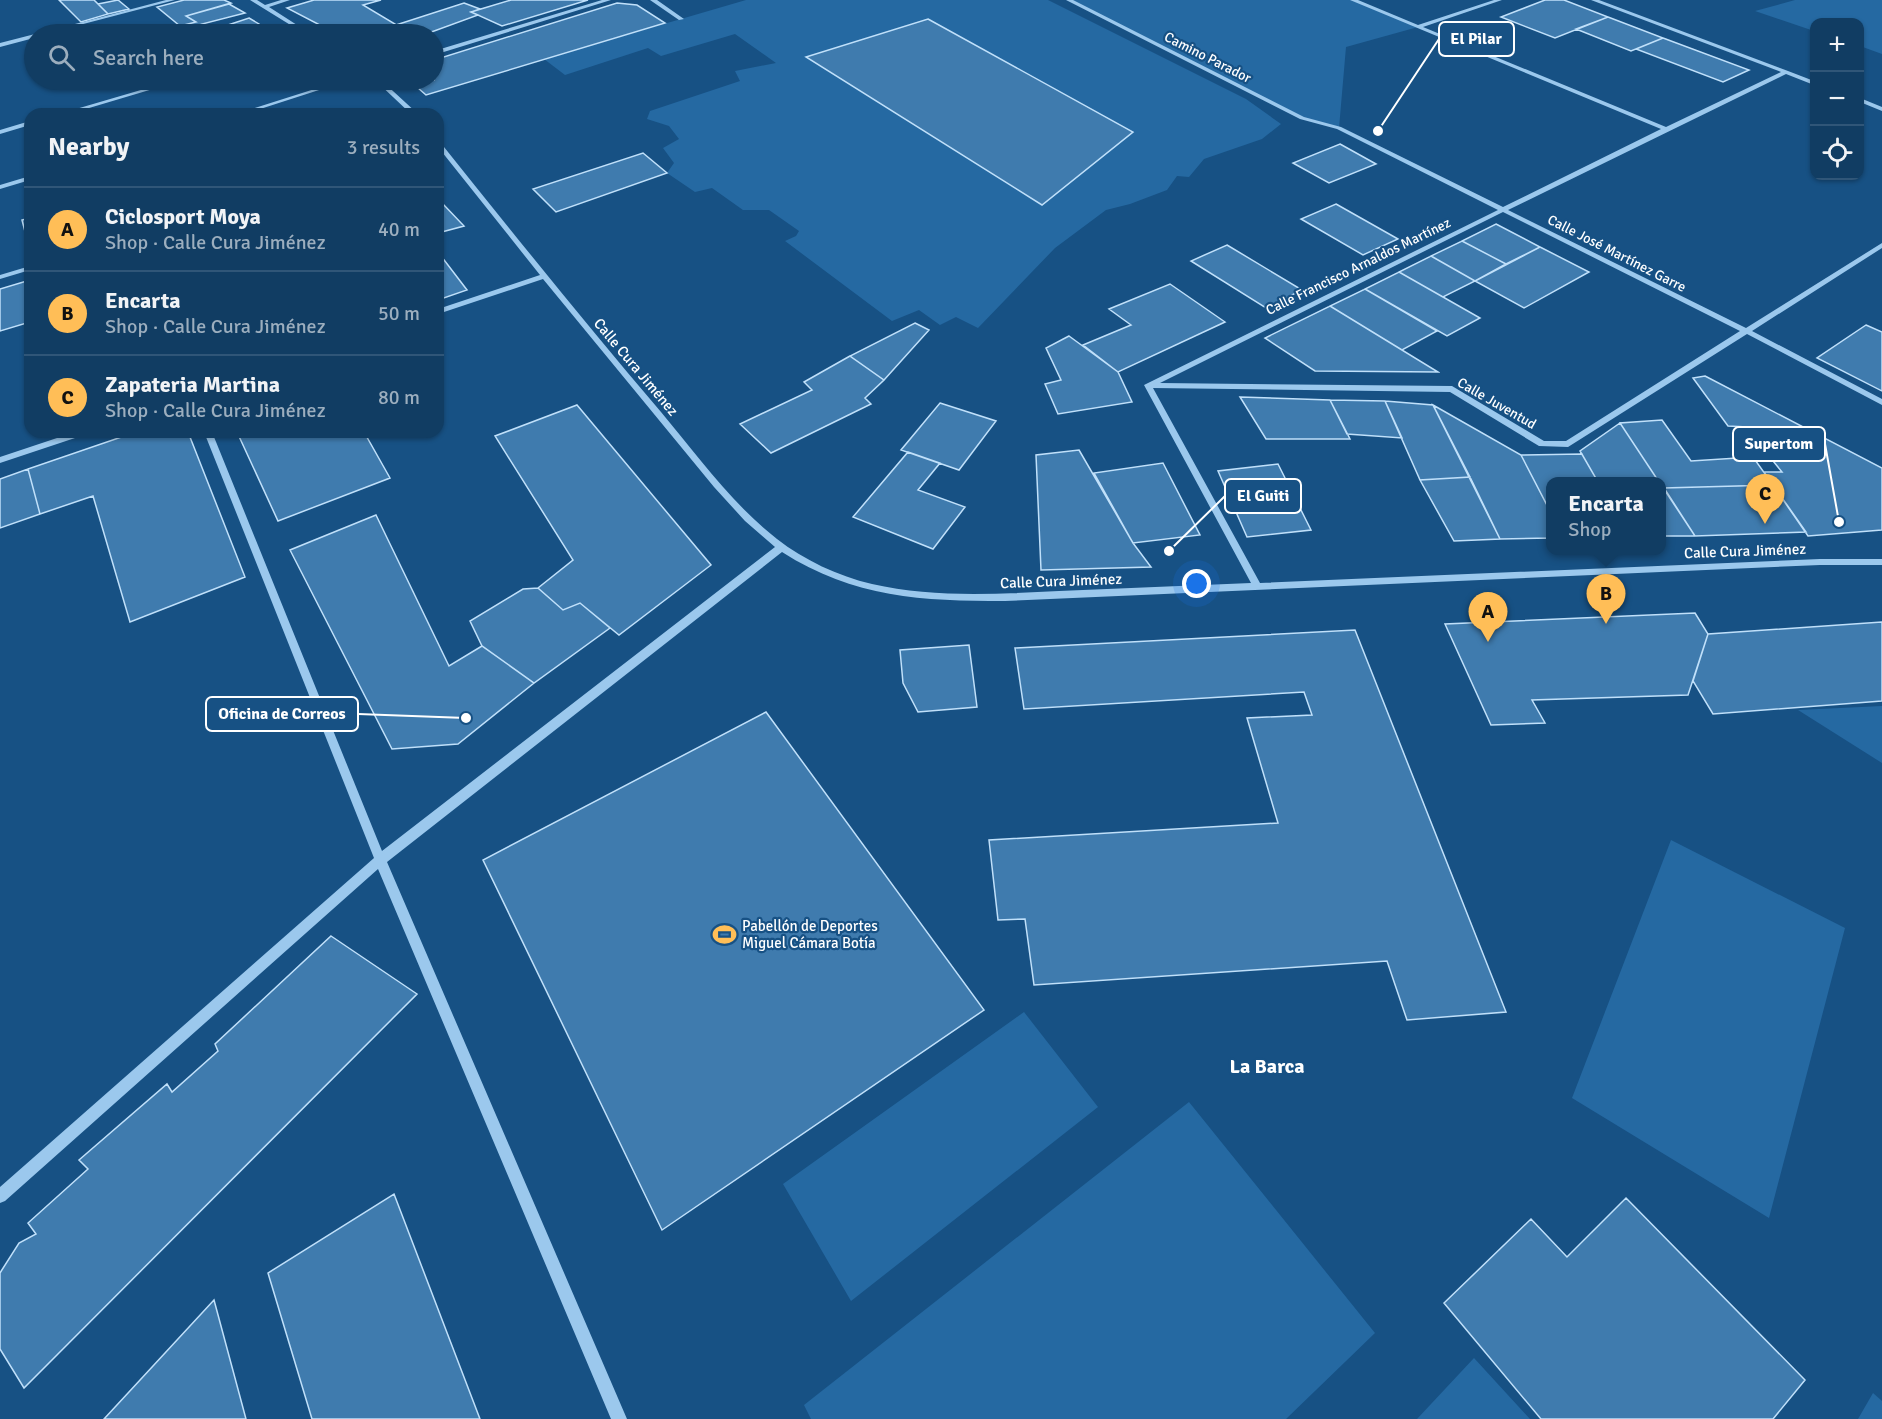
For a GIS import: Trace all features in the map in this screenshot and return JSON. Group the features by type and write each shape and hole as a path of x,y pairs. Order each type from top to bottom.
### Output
{"street":[{"path":"79,24 171,0"},
{"path":"253,0 292,24"},
{"path":"264,7 287,0"},
{"path":"444,50 608,0"},
{"path":"654,0 681,19"},
{"name":"Camino Parador","path":"1069,0 1302,118 1339,128"},
{"path":"1353,0 1666,129"},
{"path":"1418,27 1499,0"},
{"path":"1594,0 1810,81"},
{"path":"0,45 24,39"},
{"name":"Calle Francisco Arnaldos Martínez","path":"1148,385 1786,72"},
{"path":"83,108 145,90"},
{"path":"258,108 315,90"},
{"path":"389,90 408,108"},
{"path":"1864,102 1882,109"},
{"path":"0,132 24,125"},
{"name":"Calle José Martínez Garre","path":"1339,128 1748,332 1882,402"},
{"name":"Calle Cura Jiménez","path":"444,151 544,276 701,465 749,518 782,547 833,575 890,591 940,597 1069,596 1820,561 1882,562"},
{"path":"0,188 24,180"},
{"name":"Calle Juventud","path":"1148,385 1452,389 1542,444 1568,444 1748,332 1882,244"},
{"path":"0,277 24,270"},
{"path":"444,310 544,276"},
{"path":"1148,385 1257,586"},
{"path":"0,460 66,438"},
{"path":"210,438 380,860 619,1419"},
{"path":"0,1196 380,860 782,547"}],"shaded area":[{"path":"746,0 1048,0 1246,99 1281,124 1262,139 1204,159 1189,177 1177,176 1167,190 1106,210 1055,248 978,328 956,317 940,325 919,310 892,321 785,241 796,236 799,231 769,210 743,210 712,188 695,192 667,173 674,163 663,148 679,139 669,126 647,119 650,111 740,81 735,71 776,63 735,34 661,56 648,48 565,75 544,59"},
{"path":"1069,0 1352,0 1418,27 1346,47 1339,128 1302,118"},
{"path":"1795,0 1882,0 1882,54 1864,47 1864,18 1810,18 1810,30 1755,11"},
{"path":"1882,706 1882,763 1798,710"},
{"path":"1671,840 1845,928 1769,1218 1572,1098"},
{"path":"1024,1012 1098,1107 851,1301 783,1184"},
{"path":"1189,1102 1375,1333 1286,1419 811,1419 804,1405"},
{"path":"1474,1358 1530,1419 1417,1419"},
{"path":"1873,1393 1882,1401 1882,1419 1858,1419"}],"building":[{"path":"59,0 94,0 108,14 81,22"},
{"path":"118,0 129,9 108,14 98,4"},
{"path":"184,0 224,0 231,3 186,16 196,22 188,24 178,24 157,7"},
{"path":"314,0 381,0 363,5 395,24 318,24 287,8"},
{"path":"511,0 588,0 502,26 471,12"},
{"path":"1545,0 1564,0 1608,17 1555,38 1501,17"},
{"path":"464,3 480,9 471,12 478,15 444,27 444,24 399,24"},
{"path":"617,3 637,5 665,23 444,90 444,57"},
{"path":"229,4 245,13 202,24 188,24 196,22 186,16"},
{"path":"1608,17 1663,38 1631,51 1576,29"},
{"path":"249,18 259,24 231,24"},
{"path":"928,19 1133,132 1042,205 806,57"},
{"path":"1663,38 1749,70 1723,82 1636,49"},
{"path":"420,90 443,90 426,95"},
{"path":"1340,144 1376,164 1329,183 1293,163"},
{"path":"643,153 667,173 556,212 533,189"},
{"path":"1336,204 1398,239 1363,255 1301,219"},
{"path":"444,205 464,226 444,231"},
{"path":"1496,224 1540,247 1506,264 1462,241"},
{"path":"1462,241 1506,264 1475,281 1431,256"},
{"path":"1227,245 1302,290 1266,308 1191,261"},
{"path":"1540,247 1589,272 1524,308 1475,281"},
{"path":"1431,256 1475,281 1443,297 1399,272"},
{"path":"444,260 467,290 444,298"},
{"path":"1399,272 1480,318 1447,336 1365,289"},
{"path":"24,282 24,324 0,331 0,289"},
{"path":"1170,284 1225,322 1118,372 1083,345 1131,325 1109,309"},
{"path":"1365,289 1437,331 1402,350 1330,306"},
{"path":"1330,306 1438,372 1315,371 1265,338"},
{"path":"915,323 929,330 884,380 850,356"},
{"path":"1866,325 1882,332 1882,391 1817,358"},
{"path":"1069,336 1118,372 1132,402 1058,414 1045,384 1061,380 1046,348"},
{"path":"850,356 884,380 865,398 871,404 771,453 740,424 812,390 804,382"},
{"path":"1705,376 1882,468 1882,530 1808,536 1764,472 1782,472 1769,456 1753,457 1742,441 1758,440 1747,427 1728,426 1693,378"},
{"path":"1240,397 1330,400 1350,439 1266,439"},
{"path":"1330,400 1385,401 1402,438 1347,434"},
{"path":"1385,401 1433,405 1470,477 1420,480"},
{"path":"940,403 996,421 959,470 901,450"},
{"path":"577,405 711,565 619,635 580,603 563,610 538,588 573,560 495,436"},
{"path":"1433,405 1521,455 1546,503 1546,538 1500,539"},
{"path":"1662,420 1691,461 1753,457 1773,485 1666,488 1666,477 1656,477 1620,423"},
{"path":"1620,423 1656,477 1595,477 1580,451"},
{"path":"118,438 190,438 245,577 130,622 93,496 40,514 28,469"},
{"path":"240,438 367,438 390,478 278,521"},
{"path":"1079,450 1133,543 1151,567 1041,570 1036,455"},
{"path":"908,452 940,463 918,490 965,507 933,549 853,517"},
{"path":"1582,454 1595,477 1546,477 1546,503 1521,455"},
{"path":"1163,463 1200,535 1133,543 1094,473"},
{"path":"1278,464 1311,530 1247,537 1218,471"},
{"path":"28,469 40,514 0,528 0,479"},
{"path":"1470,477 1500,539 1454,541 1420,480"},
{"path":"1773,485 1806,532 1695,536 1666,488"},
{"path":"1666,492 1695,536 1666,536"},
{"path":"376,515 449,666 482,646 534,683 458,744 392,749 290,550"},
{"path":"538,588 563,610 580,603 610,628 534,683 482,646 470,621 523,589"},
{"path":"1695,613 1708,634 1688,695 1532,700 1545,723 1491,725 1445,624"},
{"path":"1882,622 1882,701 1713,714 1693,681 1708,634"},
{"path":"1355,630 1506,1012 1407,1020 1387,961 1034,985 1025,919 998,920 989,840 1278,823 1247,718 1312,715 1304,692 1024,709 1015,648"},
{"path":"969,645 977,707 918,712 903,683 900,650"},
{"name":"Pabellón de Deportes Miguel Cámara Botía","path":"766,712 984,1010 662,1230 483,860"},
{"path":"331,936 417,994 24,1388 0,1349 0,1273 19,1243 36,1234 28,1223 88,1169 79,1160 167,1084 172,1092 218,1051 215,1044"},
{"path":"394,1194 480,1419 312,1419 268,1273"},
{"path":"1626,1198 1805,1380 1773,1419 1541,1419 1444,1303 1531,1219 1567,1257"},
{"path":"214,1300 246,1419 104,1419"}],"place":[{"name":"El Pilar","path":"1378,131"},
{"name":"Supertom","path":"1839,522"},
{"name":"Zapateria Martina","path":"1765,524"},
{"name":"El Guiti","path":"1169,551"},
{"name":"Encarta","path":"1606,624"},
{"name":"Ciclosport Moya","path":"1488,642"},
{"name":"Oficina de Correos","path":"466,718"},
{"name":"Pabellón de Deportes Miguel Cámara Botía","path":"724,935"}],"district":[{"name":"La Barca","path":"1267,1066"}]}
